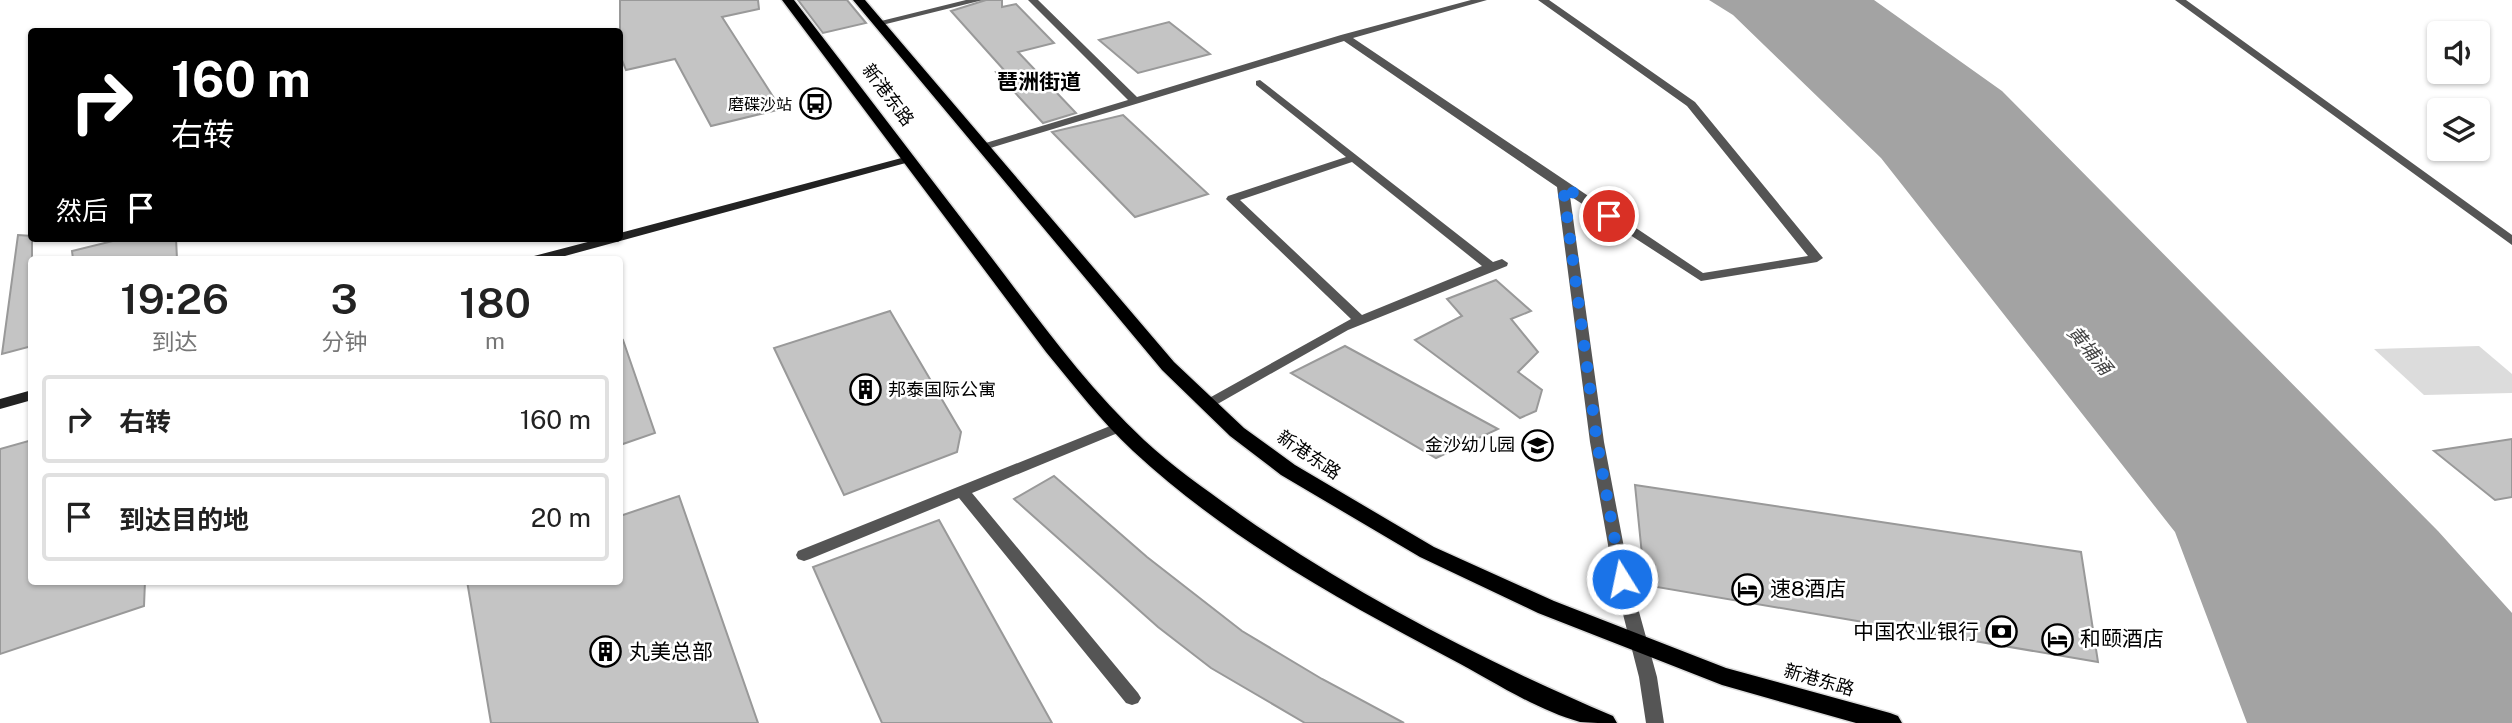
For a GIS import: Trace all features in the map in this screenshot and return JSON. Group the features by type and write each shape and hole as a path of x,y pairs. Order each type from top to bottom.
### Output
{"main road":[{"name":"新港东路","path":"788,0 1052,348 1098,404 1177,479 1288,558 1358,600 1533,692 1605,723"},
{"name":"新港东路","path":"859,0 1145,340 1207,405 1237,432 1288,470 1388,531 1477,577 1721,676 1890,723"}],"street":[{"path":"878,23 978,0"},
{"path":"1033,0 1136,102"},
{"path":"983,147 1345,37 1482,0"},
{"path":"1345,37 1701,277 1817,258 1691,104 1543,0"},
{"path":"2180,0 2512,241"},
{"path":"1207,405 1343,327 1497,265 1354,158 1260,83"},
{"path":"1354,158 1232,200 1360,320"},
{"path":"623,237 909,159"},
{"path":"1563,186 1597,442 1622,579 1641,645 1655,723"},
{"path":"550,256 603,242"},
{"path":"0,404 28,397"},
{"path":"804,555 1120,427"},
{"path":"962,491 1132,698"}],"shaded area":[{"path":"2479,346 2512,374 2512,393 2424,395 2374,349"}],"water":[{"name":"黄埔涌","path":"1709,0 1874,0 2002,91 2438,531 2512,613 2512,723 2247,723 2175,532 1881,158 1733,15"}],"building":[{"path":"620,0 758,0 759,9 722,17 781,109 711,126 675,59 626,70 623,62 623,28 620,28"},
{"path":"798,0 847,0 866,23 823,33"},
{"path":"986,0 1002,0 1002,7 1016,4 1054,43 1018,52 1076,113 1043,123 996,72 1004,70 951,11"},
{"path":"1169,22 1210,54 1138,73 1099,40"},
{"path":"1123,115 1208,194 1135,217 1052,132"},
{"path":"18,235 28,236 28,242 32,242 32,256 28,256 28,347 2,354"},
{"path":"109,242 176,242 177,256 73,256 72,251"},
{"path":"1496,280 1531,311 1511,319 1538,352 1518,372 1542,390 1536,411 1520,418 1415,340 1462,316 1447,299"},
{"name":"邦泰国际公寓","path":"890,311 961,432 957,452 844,495 774,348"},
{"path":"623,340 655,433 623,444"},
{"path":"1345,346 1498,429 1436,458 1291,373"},
{"path":"2512,439 2512,497 2495,500 2434,451"},
{"path":"28,441 28,585 145,585 144,606 0,654 0,449"},
{"path":"1054,476 1147,557 1242,631 1322,679 1404,723 1305,723 1211,668 1158,627 1014,499"},
{"path":"1635,485 2081,552 2098,662 1645,585"},
{"name":"丸美总部","path":"679,496 758,723 491,723 468,585 623,585 623,515"},
{"path":"939,520 1052,723 882,723 813,567"}],"place":[{"name":"磨碟沙站","path":"815,104"},
{"name":"邦泰国际公寓","path":"865,390"},
{"name":"金沙幼儿园","path":"1538,445"},
{"name":"速8酒店","path":"1747,589"},
{"name":"中国农业银行","path":"2002,632"},
{"name":"和颐酒店","path":"2057,639"},
{"name":"丸美总部","path":"606,652"}],"district":[{"name":"琶洲街道","path":"1039,82"}],"route":[{"path":"1609,216 1563,186 1597,442 1622,579"}]}
